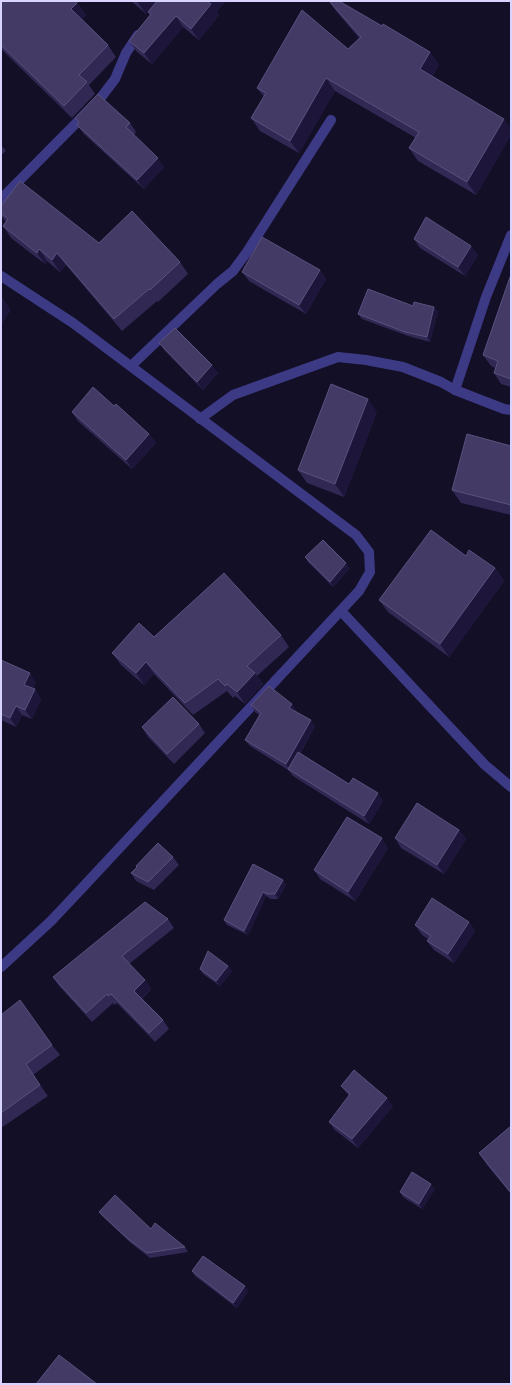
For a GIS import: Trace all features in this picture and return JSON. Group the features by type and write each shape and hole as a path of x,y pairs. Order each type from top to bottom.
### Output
{"street":[{"path":"1,199 99,100 115,78 126,53 143,27"},
{"path":"131,366 217,284 233,271 331,120"},
{"path":"455,390 486,297 511,234"},
{"path":"1,276 73,323 356,535 369,552 370,572 359,591 341,611 51,921 1,967"},
{"path":"200,419 233,395 268,381 338,357 366,360 403,367 441,382 455,390 504,409 511,410"},
{"path":"341,611 484,765 511,787"}],"building":[{"path":"1,1 76,1 77,3 71,9 108,45 79,75 87,82 64,106 1,45"},
{"path":"157,1 209,1 208,2 211,4 191,29 176,16 144,53 129,41 151,14 148,12"},
{"path":"329,1 339,1 382,26 383,24 430,52 420,69 504,119 467,182 409,148 419,132 326,78 290,141 251,118 266,93 257,88 302,10 348,49 361,37"},
{"path":"98,94 130,123 126,127 158,158 137,180 77,125 79,122 75,118"},
{"path":"20,181 99,243 132,211 180,262 150,290 149,289 114,319 57,253 52,260 39,249 37,253 3,226 8,219 1,213 1,206"},
{"path":"426,217 471,246 458,267 414,239"},
{"path":"262,237 320,270 299,305 242,272"},
{"path":"510,277 511,379 494,373 498,361 483,355"},
{"path":"368,289 413,306 414,302 434,307 427,337 405,332 358,314"},
{"path":"175,328 212,365 197,382 159,343"},
{"path":"331,384 368,399 335,484 298,470"},
{"path":"93,387 114,406 116,404 149,434 126,460 72,412"},
{"path":"467,434 511,446 511,505 452,490"},
{"path":"431,530 466,556 469,550 495,568 440,644 379,600"},
{"path":"323,540 346,563 330,582 305,557"},
{"path":"224,573 281,635 247,666 255,673 237,692 227,684 225,686 218,679 185,703 146,662 136,673 112,653 139,623 154,637"},
{"path":"1,660 30,673 24,685 35,689 25,710 16,706 10,718 1,714"},
{"path":"269,686 292,704 289,708 311,720 286,764 245,740 261,713 251,705"},
{"path":"173,697 199,724 167,754 142,727"},
{"path":"298,752 349,784 353,778 378,793 364,816 288,769"},
{"path":"417,803 459,830 437,865 395,838"},
{"path":"347,817 382,838 348,892 314,870"},
{"path":"158,843 173,857 148,882 131,873 137,867 136,866"},
{"path":"253,864 283,880 275,894 267,894 263,892 244,931 224,920"},
{"path":"432,898 469,922 448,954 427,941 431,936 415,925"},
{"path":"145,902 168,919 122,956 145,980 134,991 163,1020 149,1033 111,994 108,996 107,994 86,1013 53,977"},
{"path":"208,951 228,966 216,981 200,969"},
{"path":"20,1000 52,1045 26,1064 40,1085 1,1113 1,1015"},
{"path":"354,1070 387,1098 352,1139 329,1122 350,1094 341,1086"},
{"path":"511,1126 511,1193 479,1153"},
{"path":"412,1172 431,1184 419,1204 400,1192"},
{"path":"115,1195 151,1229 155,1223 185,1247 147,1253 128,1239 99,1212"},
{"path":"203,1256 245,1286 233,1303 192,1271"},
{"path":"59,1355 97,1384 36,1384"}]}
